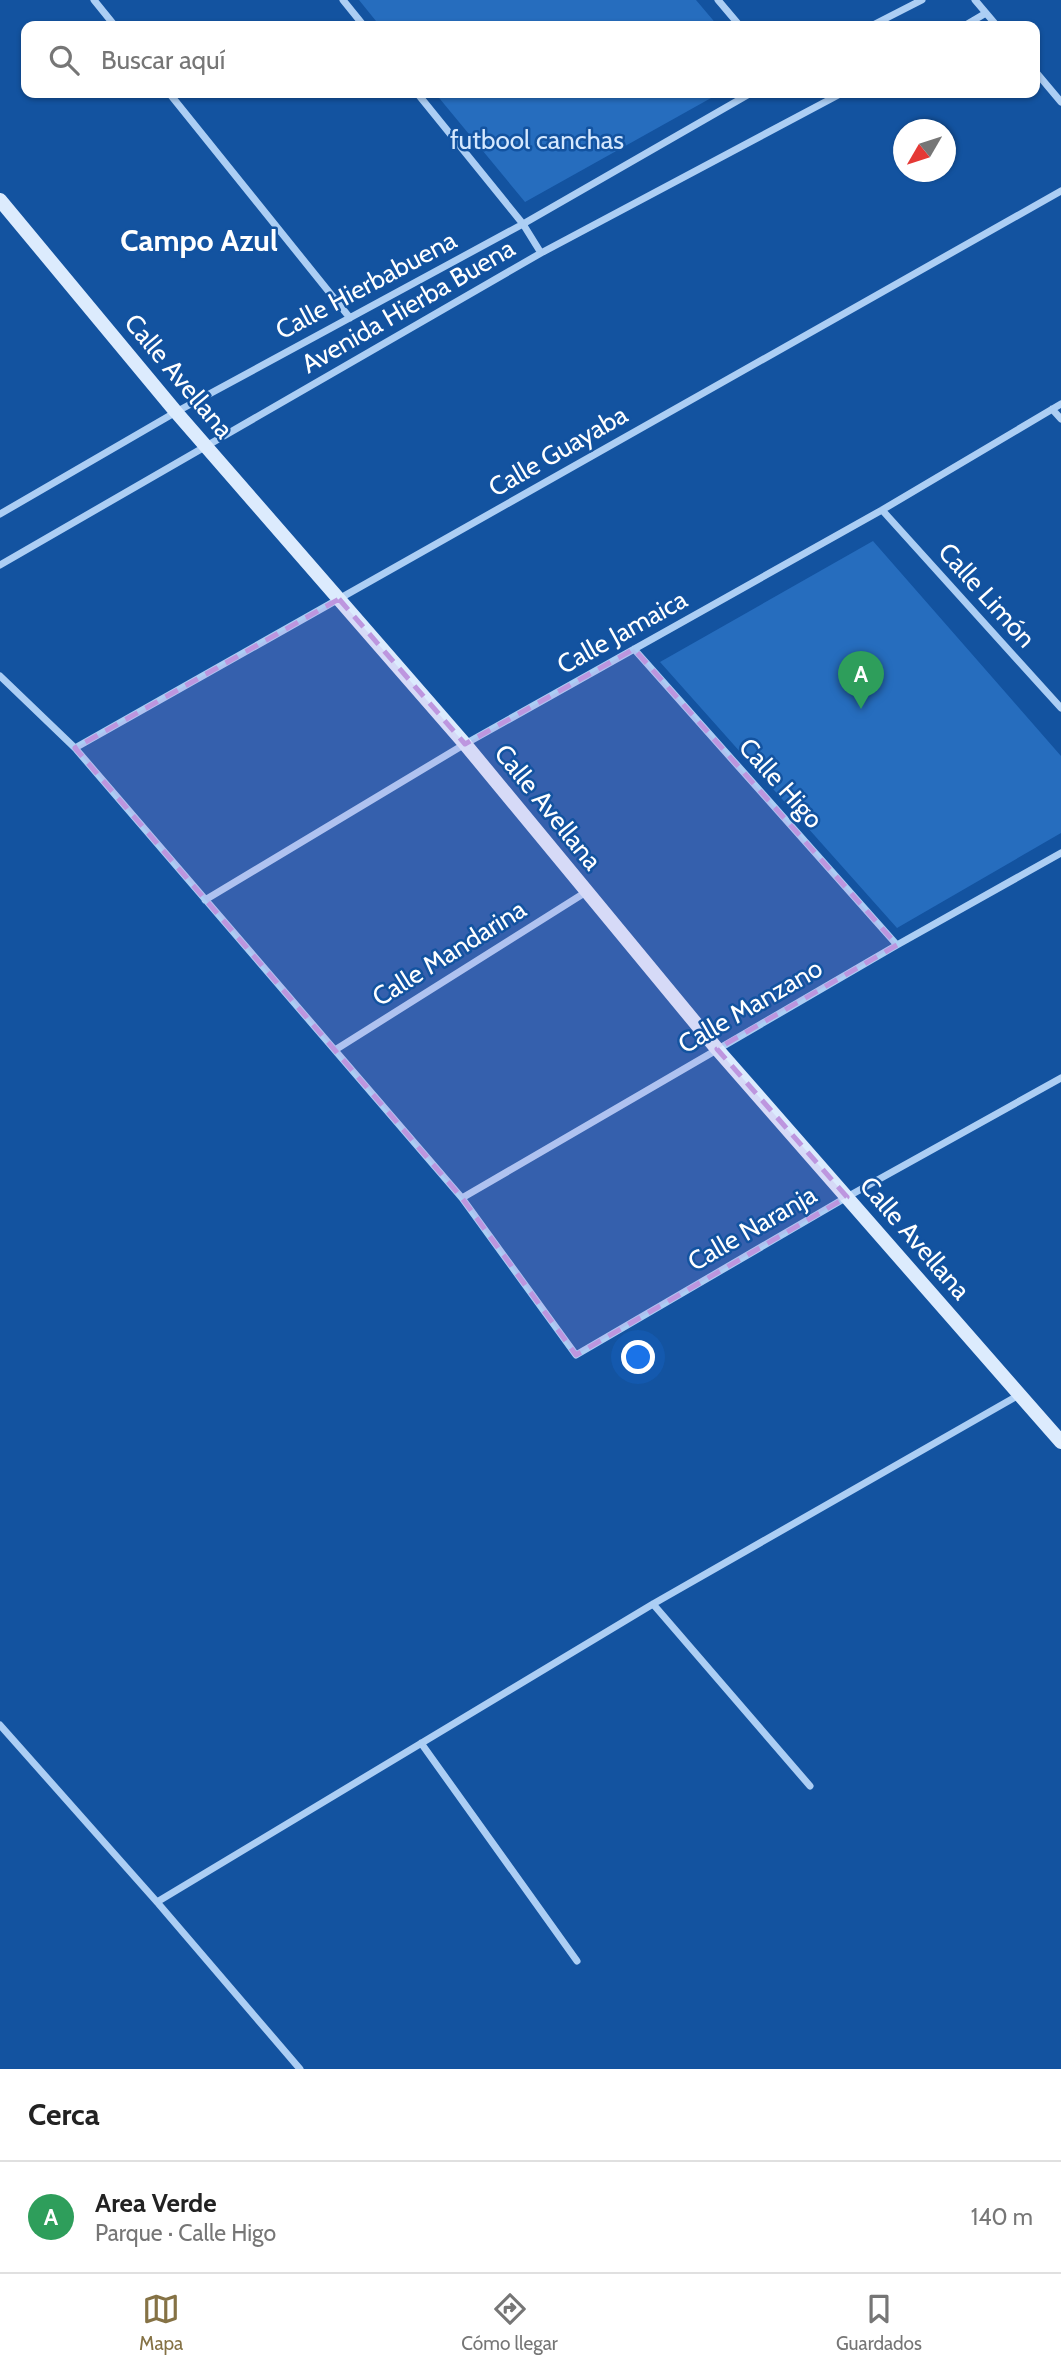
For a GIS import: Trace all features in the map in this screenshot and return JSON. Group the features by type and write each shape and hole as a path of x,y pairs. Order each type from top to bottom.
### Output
{"street":[{"path":"94,0 111,21"},
{"path":"343,0 360,21"},
{"path":"718,0 736,21"},
{"path":"881,21 922,0"},
{"path":"975,0 993,21"},
{"path":"972,21 986,13"},
{"path":"1040,77 1061,102"},
{"path":"173,98 350,317"},
{"path":"421,98 523,224 541,253"},
{"name":"Calle Hierbabuena","path":"0,514 176,412 523,224 742,98"},
{"name":"Avenida Hierba Buena","path":"0,565 541,253 833,98"},
{"name":"Calle Guayaba","path":"75,748 1061,191"},
{"name":"Calle Avellana","path":"0,201 176,412 465,744 718,1049 1061,1442"},
{"name":"Calle Jamaica","path":"205,900 465,744 882,510 1061,404"},
{"path":"1052,409 1061,419"},
{"name":"Calle Limón","path":"882,510 1061,708"},
{"name":"Calle Higo","path":"634,649 897,945"},
{"path":"0,676 75,748 462,1198"},
{"name":"Calle Manzano","path":"462,1198 897,945 1061,853"},
{"name":"Calle Mandarina","path":"335,1050 586,892"},
{"name":"Calle Naranja","path":"462,1198 576,1355 847,1197 1061,1078"},
{"path":"157,1902 653,1604 1018,1395"},
{"path":"653,1604 810,1786"},
{"path":"0,1725 300,2069"},
{"path":"421,1743 576,1961"}],"highlighted area":[{"path":"339,599 465,744 634,649 897,945 717,1049 847,1197 576,1355 462,1198 75,748"}],"green space":[{"path":"359,0 696,0 714,21 376,21"},
{"name":"futbool canchas","path":"439,98 711,98 525,202"},
{"path":"873,541 1061,756 1061,833 897,928 660,662"}],"place":[{"name":"Area Verde","path":"861,709"}],"district":[{"name":"Campo Azul","path":"199,240"}]}
